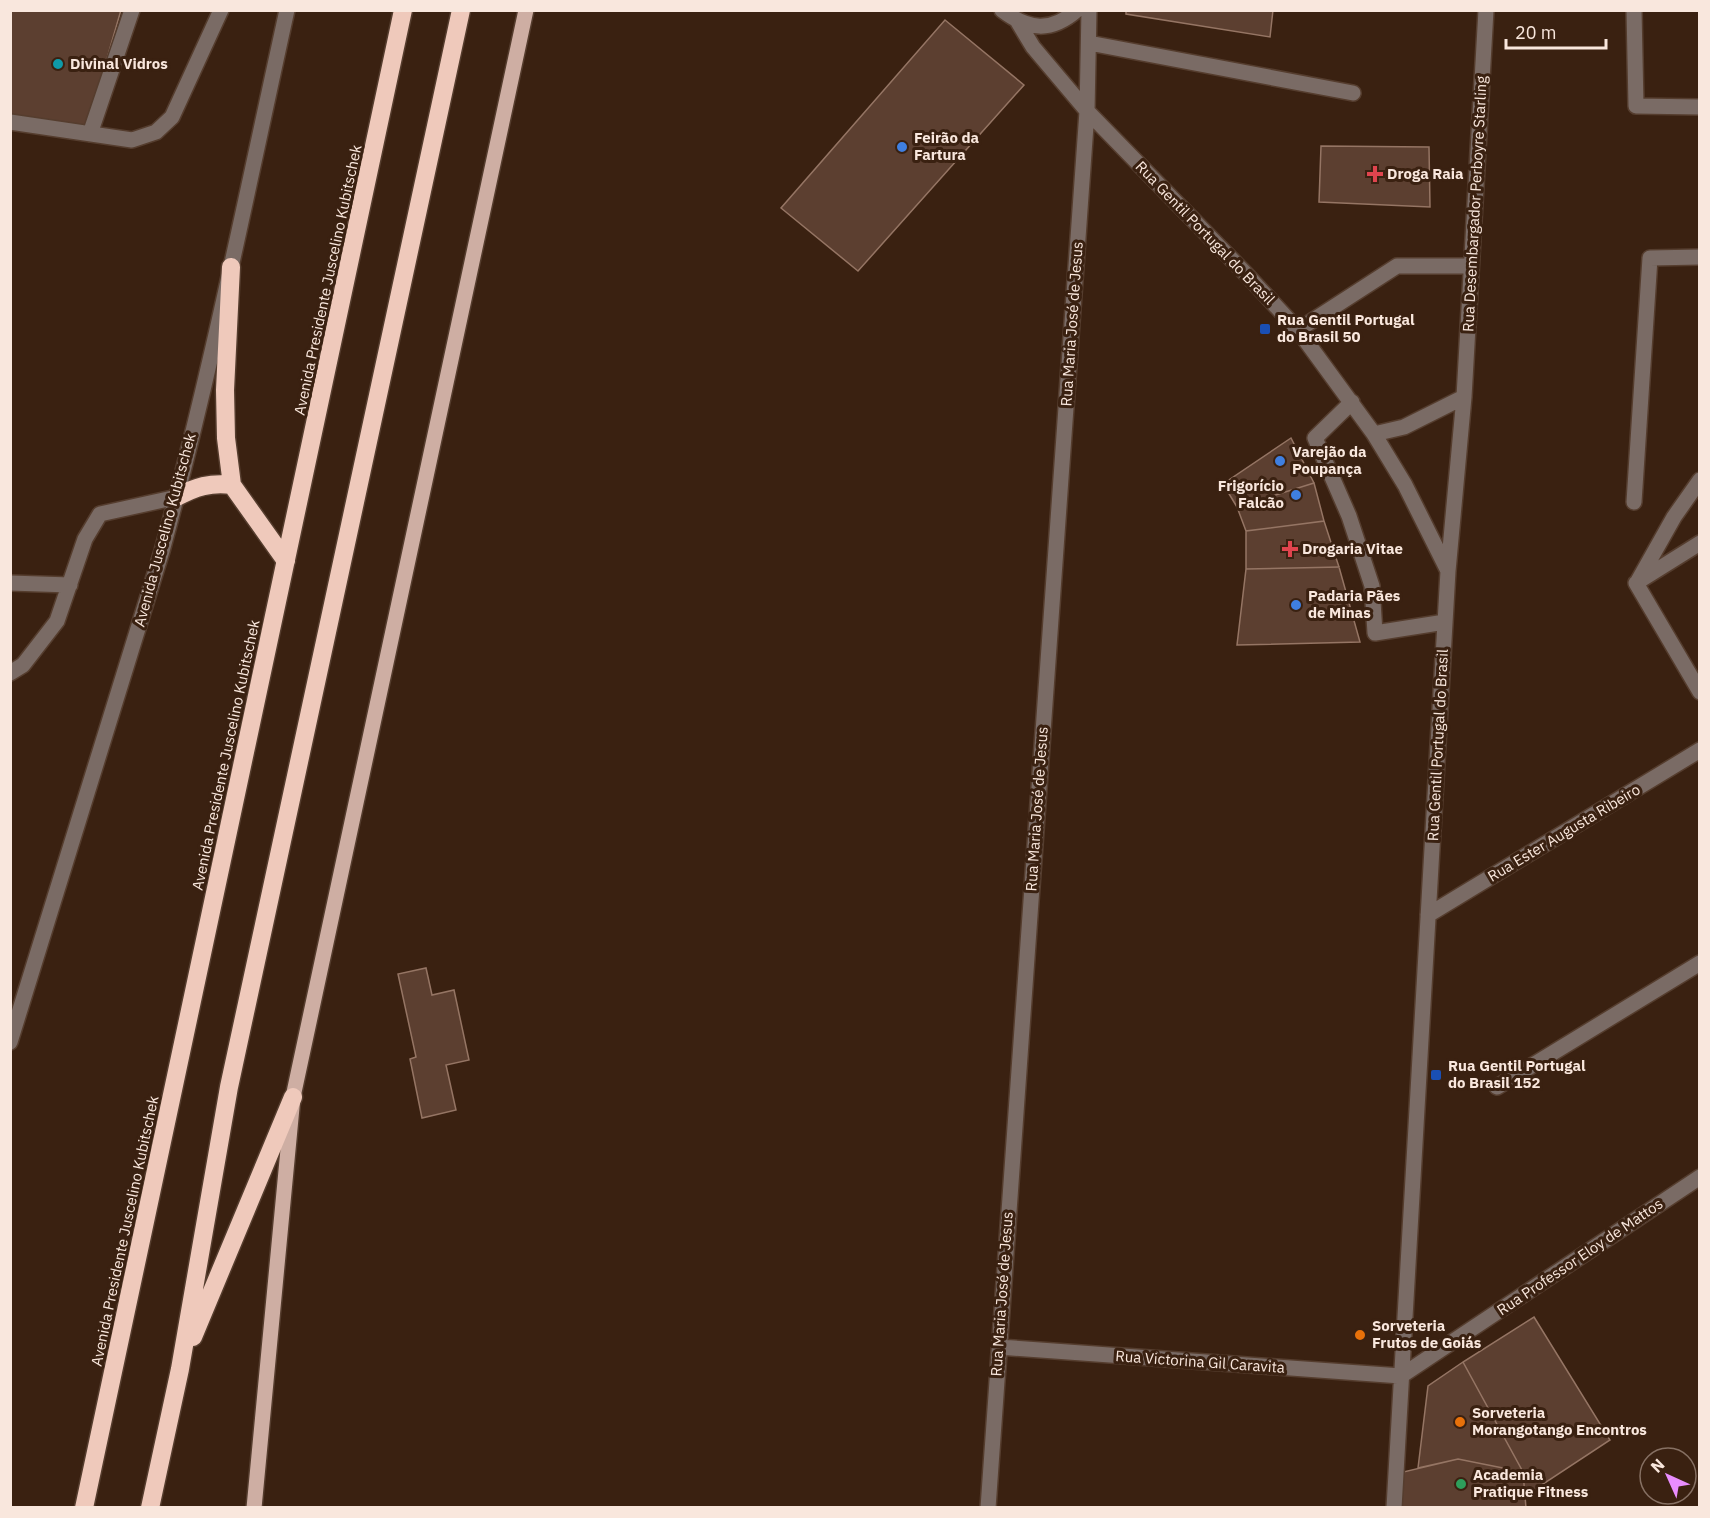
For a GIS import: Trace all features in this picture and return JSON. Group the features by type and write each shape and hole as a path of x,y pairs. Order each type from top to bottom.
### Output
{"highway":[{"name":"Avenida Presidente Juscelino Kubitschek","path":"84,1508 403,10"},
{"path":"150,1508 180,1369 229,1087 461,10"},
{"path":"231,267 225,390 226,438 232,485 286,561"},
{"path":"177,497 193,488 208,484 232,485"},
{"path":"180,1369 293,1096"}],"main road":[{"path":"254,1508 293,1096 526,10"}],"street":[{"path":"90,134 132,10"},
{"path":"10,122 132,140 156,132 172,117 220,10"},
{"name":"Avenida Juscelino Kubitschek","path":"10,1042 177,497 231,267 287,10"},
{"path":"1002,10 1018,22 1035,27 1052,26 1068,19 1077,10"},
{"path":"1087,111 1089,10"},
{"name":"Rua Desembargador Perboyre Starling","path":"1448,570 1464,397 1486,10"},
{"path":"1634,10 1636,106 1700,107"},
{"name":"Rua Gentil Portugal do Brasil","path":"1018,22 1033,47 1087,111 1298,330 1374,434 1405,485 1448,570 1394,1508"},
{"path":"1089,43 1353,93"},
{"name":"Rua Maria José de Jesus","path":"988,1508 1087,111"},
{"path":"1634,502 1650,258 1700,256"},
{"path":"1298,330 1397,266 1471,266"},
{"path":"1374,434 1404,427 1464,397"},
{"path":"1352,402 1315,438 1349,516 1372,586 1375,633 1445,622"},
{"path":"1636,583 1674,517 1700,480"},
{"path":"10,673 23,665 57,621 85,538 100,514 177,497"},
{"path":"1636,583 1700,543"},
{"path":"10,583 70,585"},
{"path":"1636,583 1700,692"},
{"name":"Rua Ester Augusta Ribeiro","path":"1428,915 1700,750"},
{"path":"1497,1087 1700,963"},
{"name":"Rua Professor Eloy de Mattos","path":"1401,1376 1700,1177"},
{"name":"Rua Victorina Gil Caravita","path":"999,1347 1401,1376"}],"building":[{"name":"Divinal Vidros","path":"10,10 121,10 87,128 10,117"},
{"path":"1126,10 1273,10 1270,37 1126,14"},
{"name":"Feirão da Fartura","path":"945,20 1024,85 858,271 781,208"},
{"name":"Droga Raia","path":"1321,146 1429,147 1430,207 1319,202"},
{"name":"Varejão da Poupança","path":"1291,438 1314,483 1237,507 1223,484"},
{"name":"Frigorício Falcão","path":"1314,483 1324,521 1246,531 1237,507"},
{"name":"Drogaria Vitae","path":"1324,521 1339,567 1246,569 1246,531"},
{"name":"Padaria Pães de Minas","path":"1339,567 1360,642 1237,645 1246,569"},
{"path":"426,968 432,995 454,990 469,1060 446,1065 456,1110 422,1118 410,1059 416,1057 398,974"},
{"path":"1534,1317 1610,1440 1525,1496 1523,1472 1463,1362"},
{"name":"Sorveteria Morangotango Encontros","path":"1463,1362 1523,1472 1458,1459 1418,1468 1428,1386"},
{"name":"Academia Pratique Fitness","path":"1458,1459 1523,1472 1526,1508 1398,1508 1399,1473"}],"place":[{"name":"Divinal Vidros","path":"58,64"},
{"name":"Feirão da Fartura","path":"902,147"},
{"name":"Droga Raia","path":"1375,174"},
{"name":"Rua Gentil Portugal do Brasil 50","path":"1265,329"},
{"name":"Varejão da Poupança","path":"1280,461"},
{"name":"Frigorício Falcão","path":"1296,495"},
{"name":"Drogaria Vitae","path":"1290,549"},
{"name":"Padaria Pães de Minas","path":"1296,605"},
{"name":"Rua Gentil Portugal do Brasil 152","path":"1436,1075"},
{"name":"Sorveteria Frutos de Goiás","path":"1360,1335"},
{"name":"Sorveteria Morangotango Encontros","path":"1460,1422"},
{"name":"Academia Pratique Fitness","path":"1461,1484"}]}
